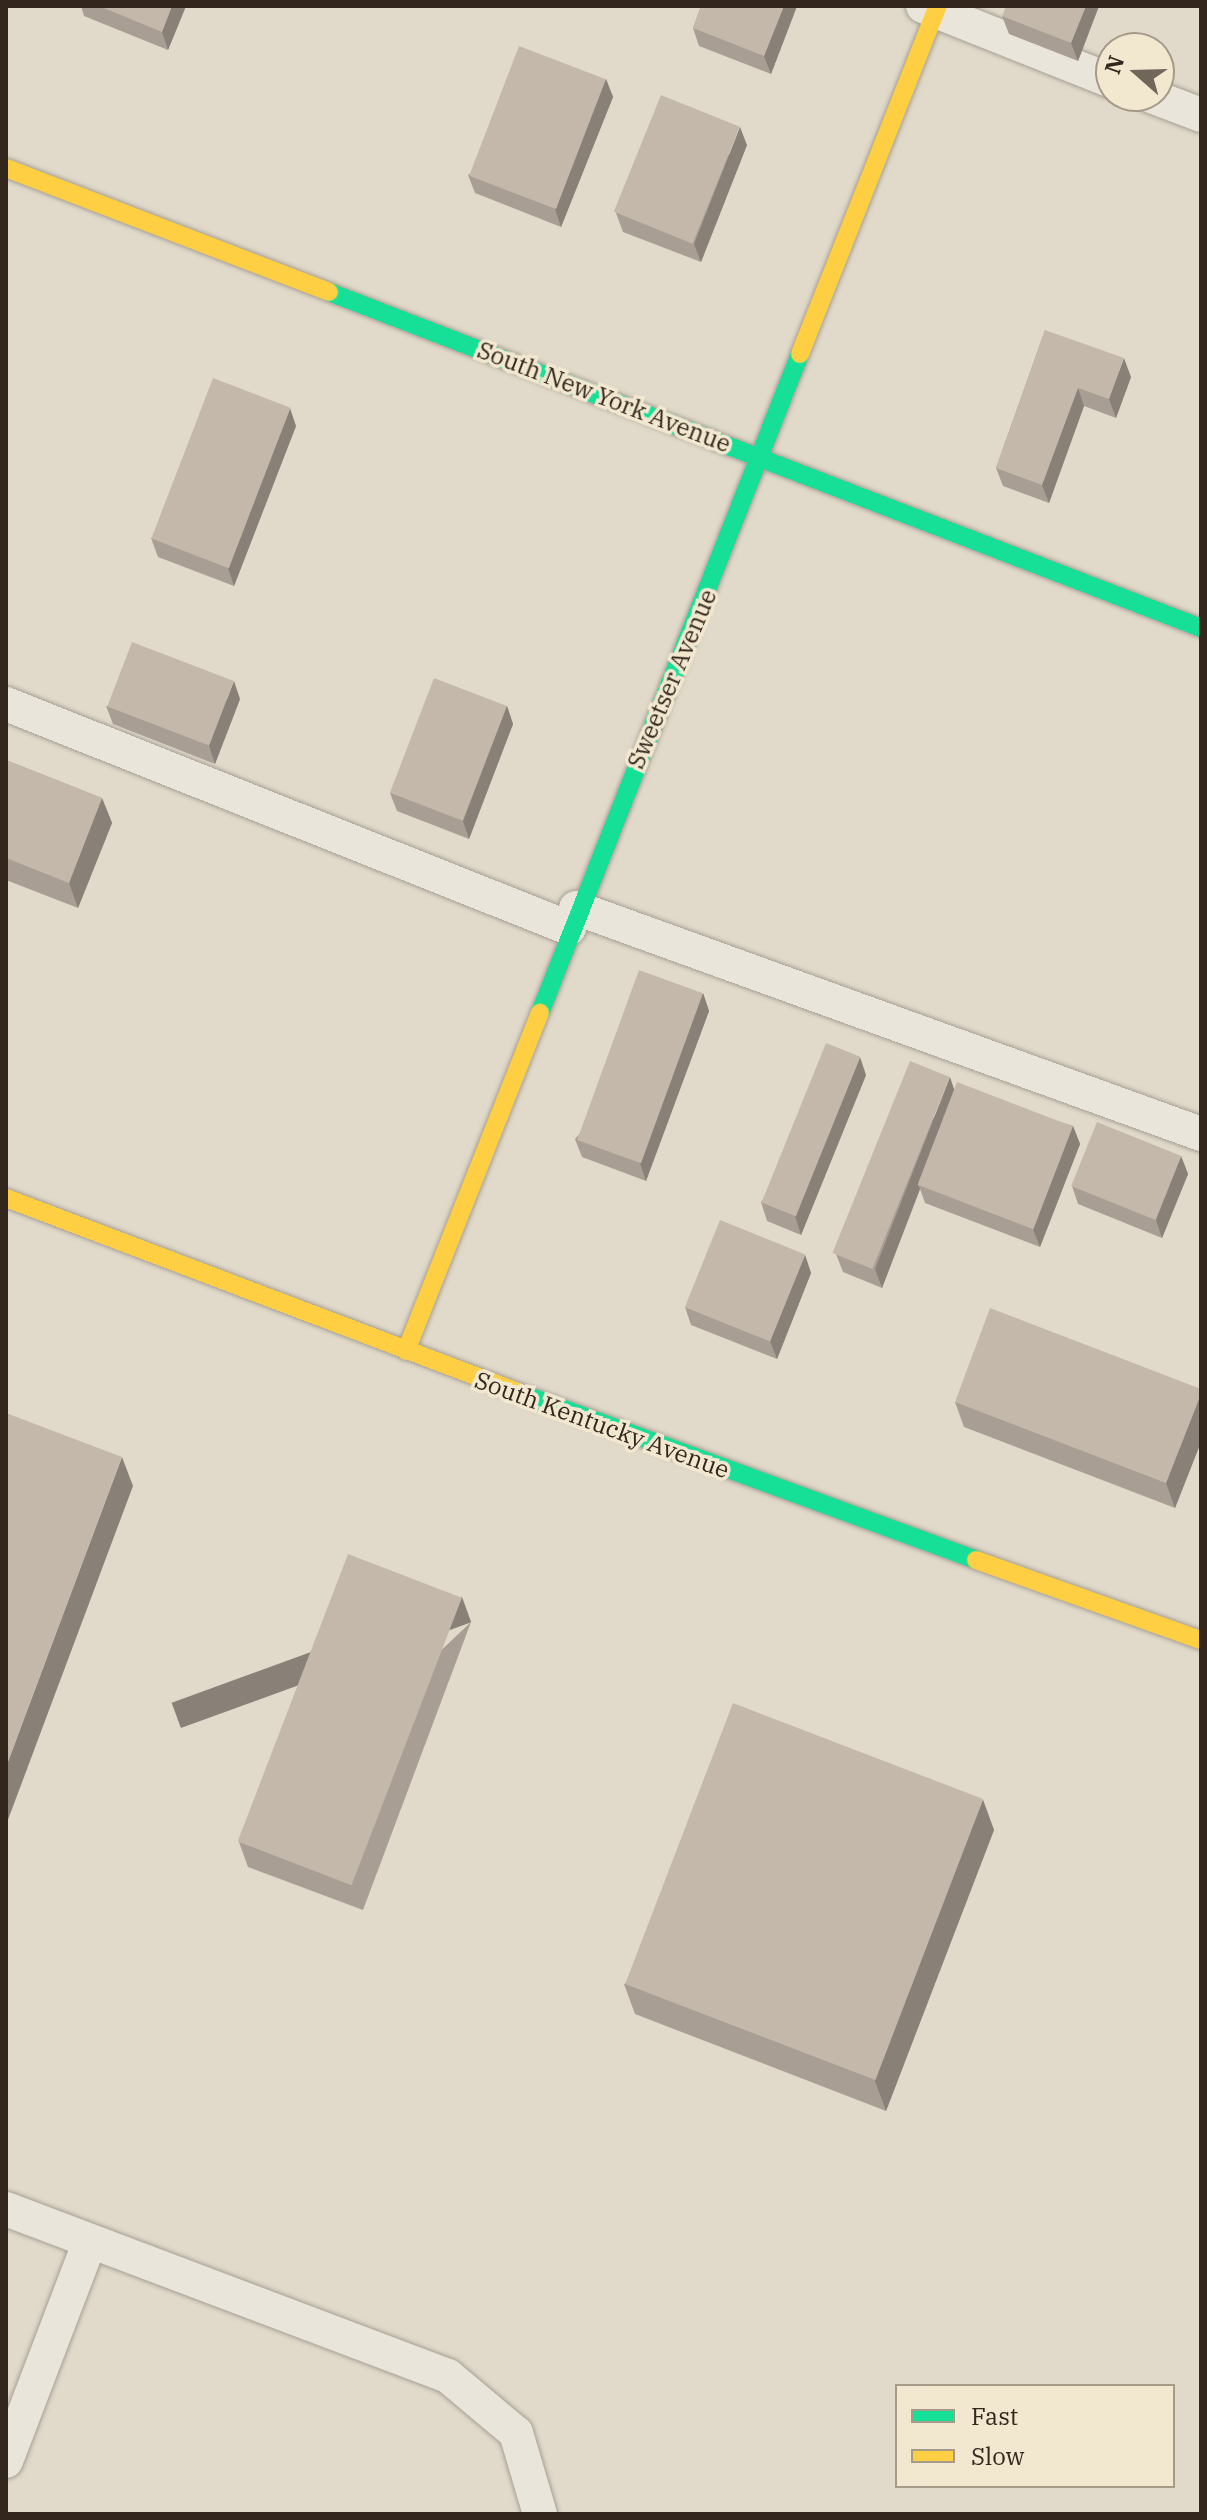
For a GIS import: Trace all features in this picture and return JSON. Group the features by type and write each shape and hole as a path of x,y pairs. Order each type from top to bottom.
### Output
{"street":[{"name":"Sweetser Avenue","path":"406,1351 573,918 764,457 932,9"},
{"name":"South New York Avenue","path":"6,168 764,457 1201,628"},
{"name":"South Kentucky Avenue","path":"6,1198 406,1351 1201,1640"}],"lane":[{"path":"932,9 1095,75"},
{"path":"1175,105 1201,115"},
{"path":"6,704 573,918 1201,1134"},
{"path":"6,2209 448,2376 516,2433 540,2514"},
{"path":"6,2461 90,2241"}],"building":[{"path":"99,6 172,6 162,32"},
{"path":"701,6 784,6 764,56 693,28"},
{"path":"1006,6 1086,6 1071,43 1002,16"},
{"path":"519,46 606,79 556,209 469,176"},
{"path":"661,95 740,127 693,244 614,212"},
{"path":"1045,330 1124,358 1109,399 1078,388 1042,485 996,468"},
{"path":"213,378 290,408 229,568 151,539"},
{"path":"132,642 234,681 209,745 107,706"},
{"path":"434,678 507,706 463,821 390,793"},
{"path":"6,760 102,798 69,883 6,858"},
{"path":"639,970 703,993 641,1163 577,1140"},
{"path":"826,1043 860,1057 796,1216 762,1202"},
{"path":"910,1061 950,1077 872,1269 832,1253"},
{"path":"957,1082 1073,1126 1033,1229 918,1185"},
{"path":"1097,1122 1181,1156 1156,1220 1071,1186"},
{"path":"720,1220 805,1254 770,1342 685,1307"},
{"path":"990,1308 1201,1389 1166,1483 955,1402"},
{"path":"6,1413 122,1457 6,1767"},
{"path":"348,1554 462,1598 352,1885 238,1842"},
{"path":"733,1703 983,1799 875,2080 625,1984"}],"traffic: fast":[{"path":"329,292 1201,628"},
{"path":"540,1013 800,354"},
{"path":"523,1394 976,1560"}],"traffic: slow":[{"path":"800,354 938,6"},
{"path":"6,168 329,292"},
{"path":"406,1351 540,1013"},
{"path":"6,1198 523,1394"},
{"path":"976,1560 1201,1640"}]}
